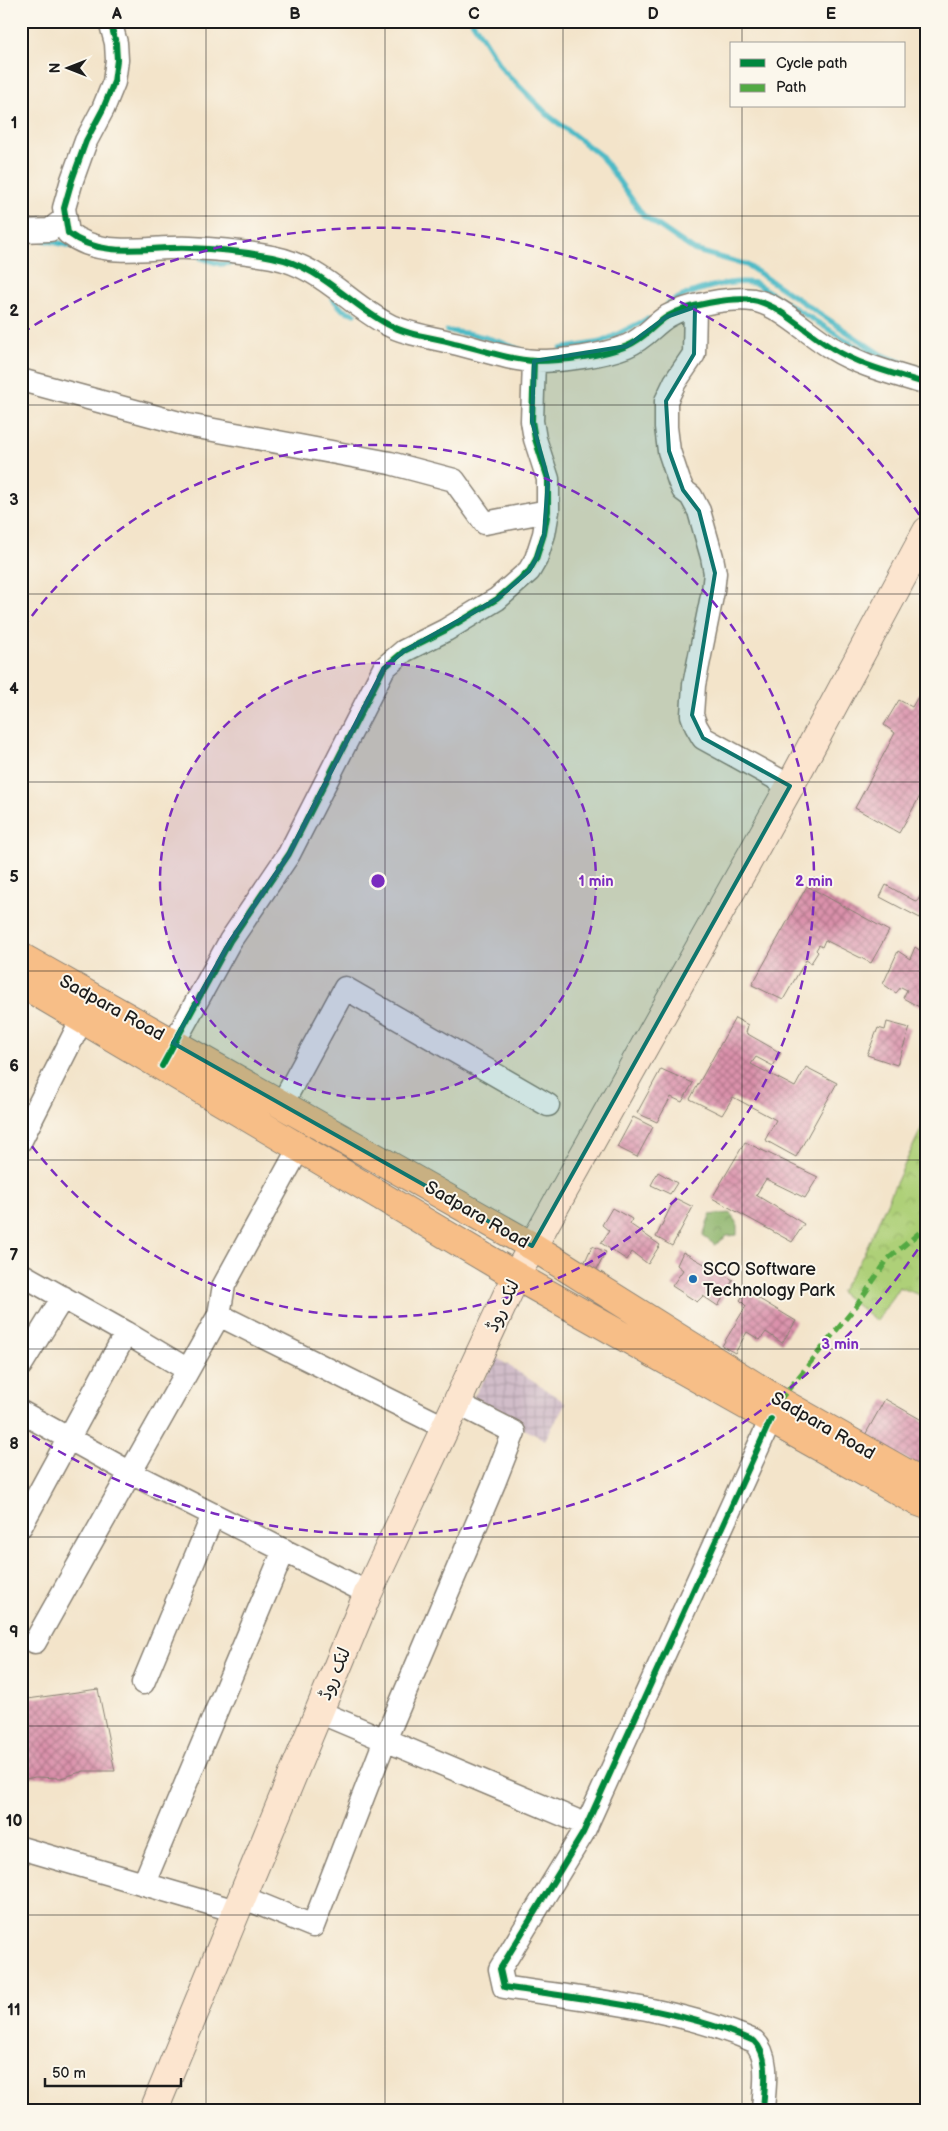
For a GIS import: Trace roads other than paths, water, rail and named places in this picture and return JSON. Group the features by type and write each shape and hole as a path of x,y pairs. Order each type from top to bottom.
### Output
{"main road":[{"name":"لنک روڈ","path":"154,2110 368,1593 516,1276 790,786 927,531"},
{"name":"Sadpara Road","path":"21,957 167,1055 299,1148 516,1276 916,1501 927,1505"},
{"name":"Sadpara Road","path":"21,983 82,1019 282,1104 532,1246 779,1401 927,1485"}],"street":[{"path":"110,21 116,43 117,60 114,82 103,109 86,141 64,208 64,219 68,233 78,241 110,250 191,248 264,256 296,263 318,274 388,324 407,331 506,356 534,361 564,359 627,346 651,332 666,317 681,309 734,299 761,302 791,318 830,348 854,360 881,371 927,384"},
{"path":"21,231 50,230 64,219"},
{"path":"695,306 694,354 675,382 666,400 666,427 669,451 683,490 691,496 699,511 715,573 694,685 692,715 703,738 790,786"},
{"path":"167,1055 230,941 290,854 384,668 404,650 446,630 497,599 529,571 536,559 544,534 548,511 548,479 535,439 532,421 534,361"},
{"path":"21,380 187,425 390,462 454,480 486,523 548,511"},
{"path":"282,1104 345,988 548,1105"},
{"path":"21,1140 82,1019"},
{"path":"35,1642 219,1315 224,1285 299,1148"},
{"path":"21,1274 126,1332 188,1370"},
{"path":"21,1365 63,1297"},
{"path":"219,1315 446,1428"},
{"path":"21,1526 126,1332"},
{"path":"21,1848 144,1883 239,1904 313,1926 385,1740 514,1432 457,1403"},
{"path":"21,1412 131,1473 368,1593"},
{"path":"763,2110 765,2069 762,2051 754,2040 672,2015 632,2006 504,1988 500,1969 587,1824 771,1419"},
{"path":"143,1683 213,1515"},
{"path":"144,1883 284,1550"},
{"path":"319,1712 587,1824"}],"waterway":[{"path":"472,21 503,70 549,116 601,156 643,215 694,250 747,265 880,354 927,372"},
{"path":"44,240 72,246"},
{"path":"201,258 220,264 241,262"},
{"path":"668,304 688,294 722,284 755,283 860,349 881,359"},
{"path":"333,299 343,310 355,314"},
{"path":"561,349 602,342 648,319"},
{"path":"447,331 484,337 520,350"}],"place":[{"name":"SCO Software Technology Park","path":"693,1279"}]}
